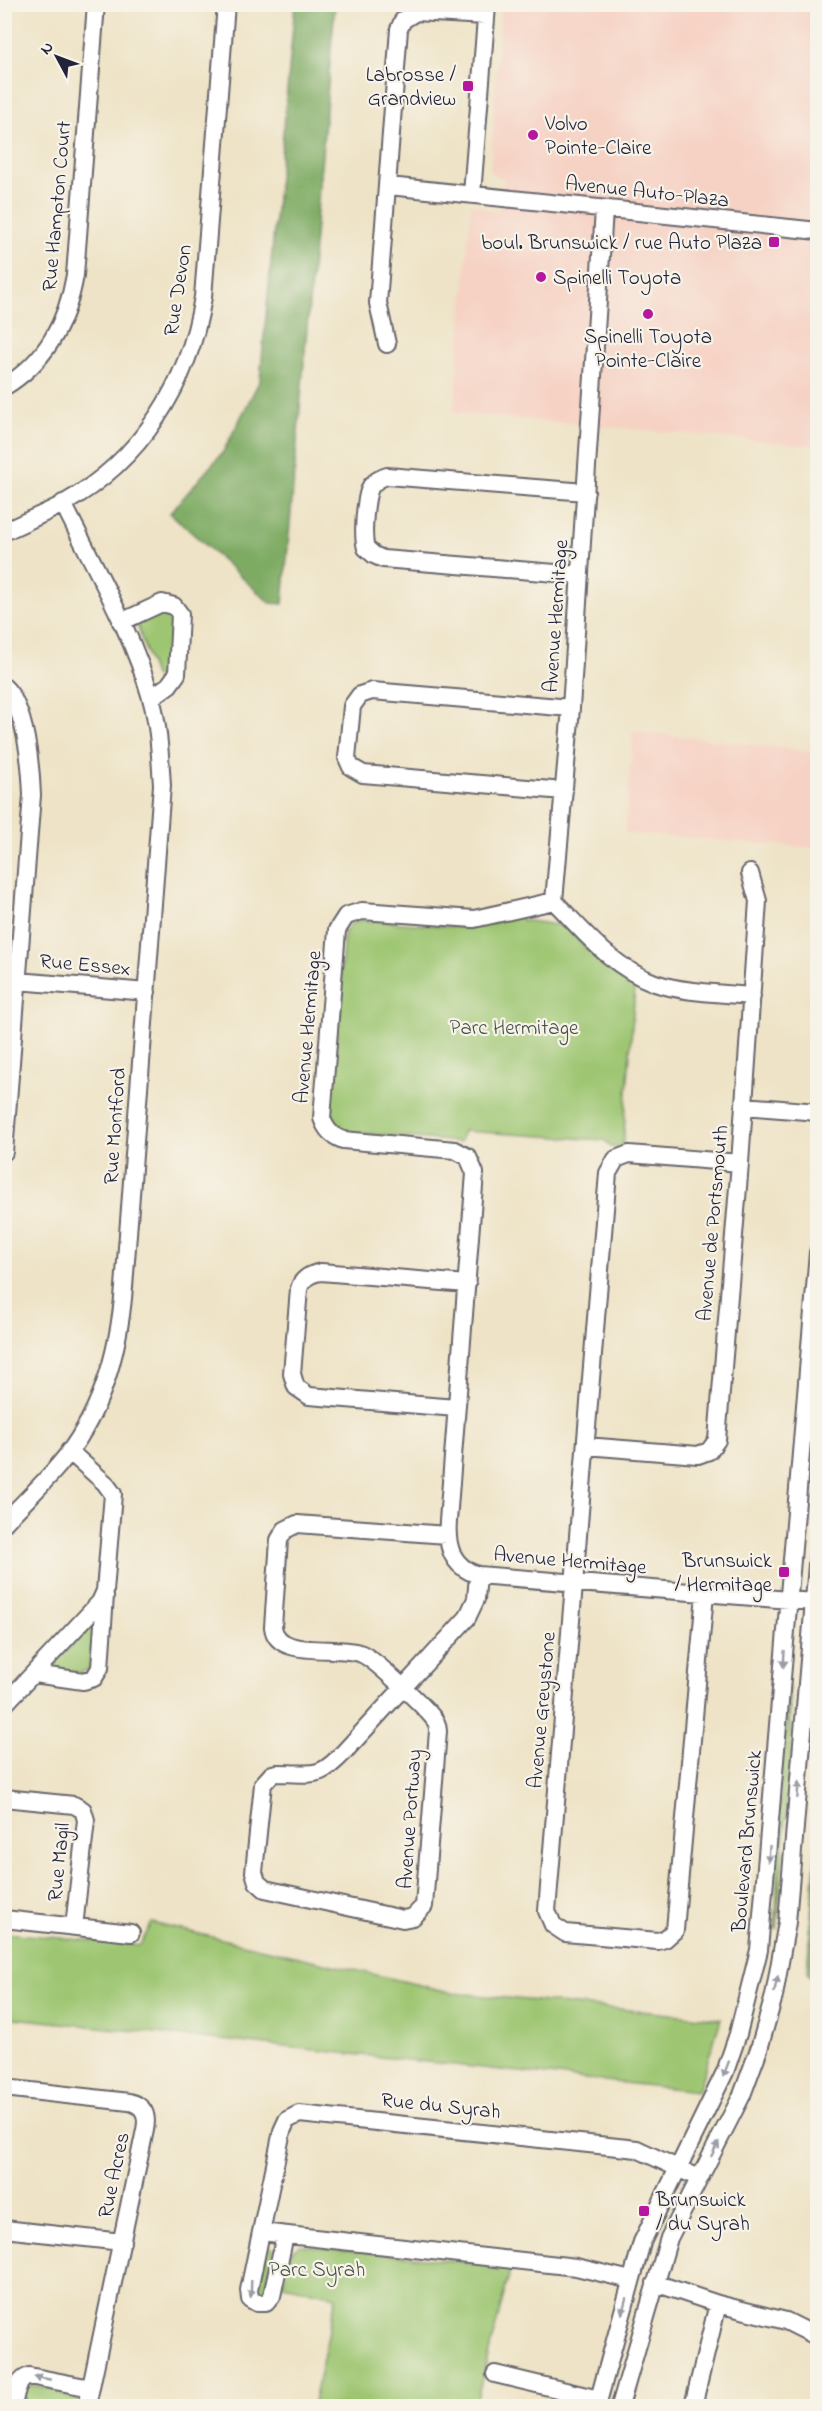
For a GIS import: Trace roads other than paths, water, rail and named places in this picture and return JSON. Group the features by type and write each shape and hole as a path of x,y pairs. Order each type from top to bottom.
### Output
{"street":[{"name":"Rue Hampton Court","path":"4,387 24,374 41,358 59,330 69,304 75,274 96,4"},
{"name":"Rue Devon","path":"4,532 63,503 110,471 150,428 178,384 194,342 205,284 226,4"},
{"path":"387,344 378,303 401,24 407,16 420,11 487,10 472,194"},
{"name":"Avenue Auto-Plaza","path":"389,186 818,231"},
{"name":"Avenue Hermitage","path":"604,210 571,708 554,901 474,919 362,911 346,916 337,930 322,1118 324,1126 336,1137 344,1140 455,1150 468,1157 474,1167 475,1180 447,1535 449,1547 456,1560 478,1575 814,1602"},
{"path":"580,575 383,559 366,548 365,520 369,490 375,482 387,476 586,492"},
{"name":"Rue Montford","path":"4,1522 59,1465 69,1451 97,1406 112,1368 118,1341 162,785 159,741 151,698 121,622 63,503"},
{"path":"121,622 162,603 174,606 180,614 177,674 169,685 151,698"},
{"path":"4,687 12,695 24,729 32,795 4,1152"},
{"path":"564,791 363,774 351,767 347,758 352,706 355,700 365,692 571,708"},
{"name":"Avenue de Portsmouth","path":"586,1446 704,1455 714,1447 717,1440 740,1162 758,900 750,873"},
{"path":"554,901 606,954 642,977 673,988 752,996"},
{"name":"Rue Essex","path":"18,981 147,992"},
{"path":"744,1106 818,1112"},
{"name":"Avenue Greystone","path":"705,1594 675,1930 671,1935 658,1941 565,1933 553,1925 547,1911 609,1168 620,1156 629,1154 740,1162"},
{"name":"Boulevard Brunswick","path":"598,2403 642,2242 725,2072 738,2034 759,1950 818,1252"},
{"path":"456,1408 309,1396 303,1393 293,1381 292,1374 299,1289 304,1279 321,1272 467,1284"},
{"path":"34,1674 83,1681 88,1680 100,1668 112,1494 105,1483 69,1451"},
{"path":"402,1688 371,1659 361,1653 288,1646 277,1639 273,1626 279,1540 285,1530 297,1524 447,1535"},
{"path":"621,2406 672,2230 737,2105 751,2073 766,2026 781,1964 791,1882 818,1553"},
{"name":"Avenue Portway","path":"402,1688 433,1718 438,1731 425,1902 422,1910 413,1917 403,1919 265,1888 257,1882 254,1872 263,1784 272,1774 311,1774 330,1767 402,1688 467,1618 476,1599 478,1575"},
{"path":"4,1705 92,1612 105,1591"},
{"name":"Rue Magil","path":"4,1798 74,1805 83,1810 86,1820 74,1927"},
{"path":"4,1919 131,1933"},
{"name":"Rue Acres","path":"4,2088 129,2102 139,2105 144,2110 147,2122 87,2406"},
{"name":"Rue du Syrah","path":"285,2235 272,2296 262,2304 253,2301 248,2295 282,2131 287,2120 299,2114 631,2148 648,2152 699,2178"},
{"path":"4,2229 122,2242"},
{"path":"261,2232 576,2267 631,2280"},
{"path":"655,2283 718,2304 786,2321 818,2337"},
{"path":"693,2406 718,2304"},
{"path":"495,2374 598,2403"},
{"path":"13,2406 17,2386 20,2381 29,2376 91,2388"}],"place":[{"name":"Labrosse / Grandview","path":"468,86"},
{"name":"Volvo Pointe-Claire","path":"533,135"},
{"name":"boul. Brunswick / rue Auto Plaza","path":"774,242"},
{"name":"Spinelli Toyota","path":"541,277"},
{"name":"Spinelli Toyota Pointe-Claire","path":"648,314"},
{"name":"Brunswick / Hermitage","path":"784,1572"},
{"name":"Brunswick / du Syrah","path":"644,2211"}],"park label":[{"name":"Parc Hermitage","path":"514,1027"},
{"name":"Parc Syrah","path":"317,2269"}]}
